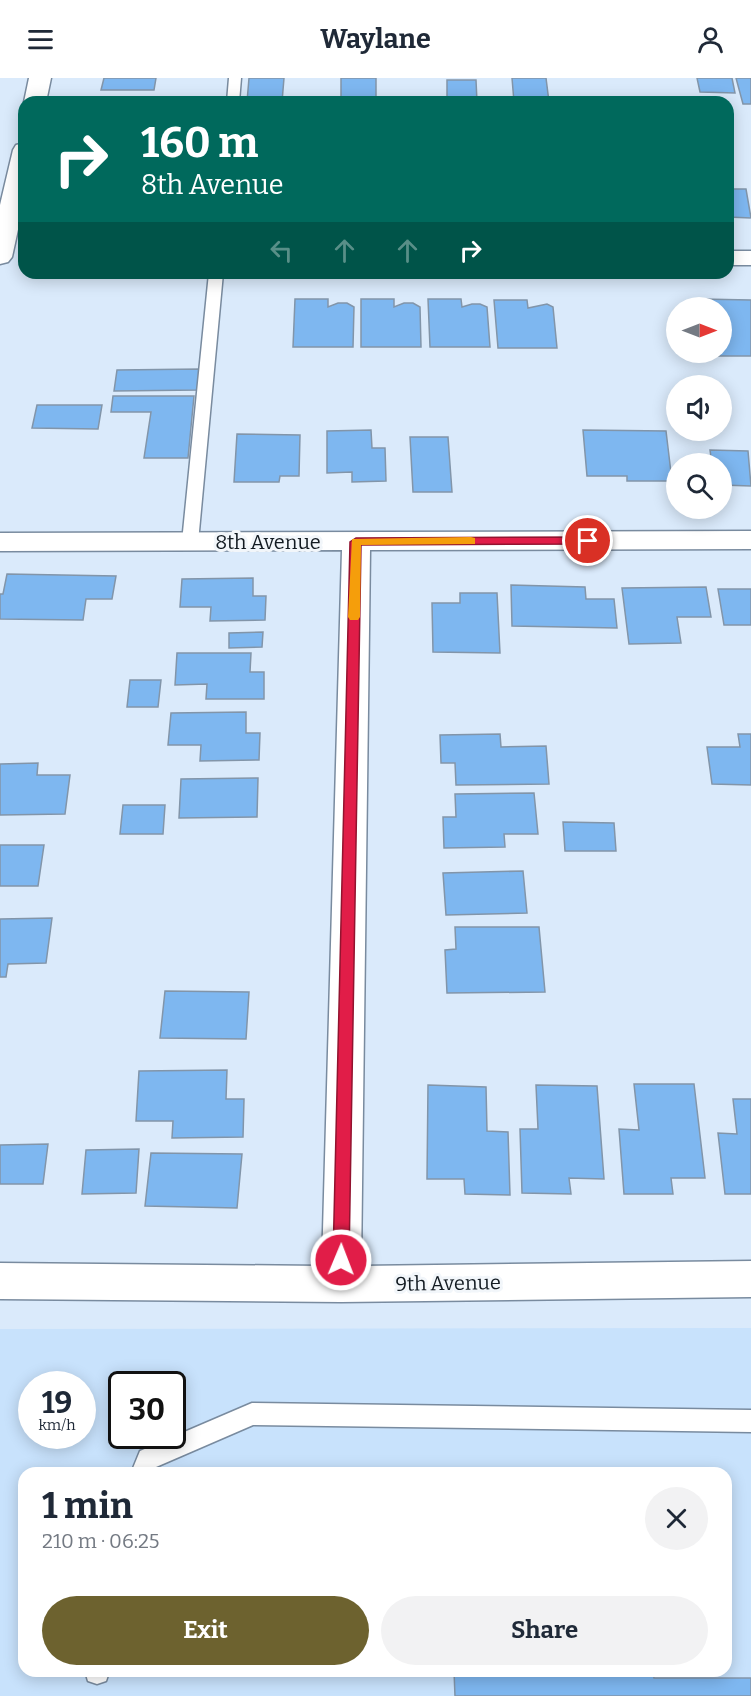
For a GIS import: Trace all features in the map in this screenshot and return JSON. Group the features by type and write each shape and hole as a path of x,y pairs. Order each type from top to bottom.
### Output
{"street":[{"path":"36,96 40,78"},
{"path":"18,177 0,258 18,258"},
{"path":"734,258 751,258"},
{"name":"8th Avenue","path":"0,542 751,540"},
{"path":"340,1284 356,542"},
{"name":"9th Avenue","path":"0,1281 340,1284 751,1280"}],"lane":[{"path":"234,96 235,78"},
{"path":"190,542 215,279"},
{"path":"145,1467 148,1460 252,1414 751,1421"}],"shaded area":[{"path":"751,1328 751,1696 0,1696 0,1329"}],"building":[{"path":"104,78 156,78 154,90 101,90"},
{"path":"249,78 284,78 282,96 248,96"},
{"path":"341,78 376,78 376,96 341,96"},
{"path":"512,78 546,78 548,96 514,96"},
{"path":"697,78 732,78 735,93 700,92"},
{"path":"736,78 751,78 751,104 743,104"},
{"path":"447,80 476,80 477,96 447,96"},
{"path":"734,189 746,189 751,218 734,217"},
{"path":"295,299 328,299 328,307 338,303 347,303 354,307 353,347 293,347"},
{"path":"361,299 394,299 394,307 404,303 413,303 420,307 421,347 361,347"},
{"path":"428,299 461,299 462,307 480,304 487,307 490,347 430,347"},
{"path":"494,300 527,300 528,308 547,304 553,307 557,348 498,348"},
{"path":"732,300 751,300 751,356 732,356"},
{"path":"200,369 199,390 114,391 117,370"},
{"path":"113,396 194,396 188,458 144,458 151,412 111,412"},
{"path":"37,405 102,405 98,429 32,428"},
{"path":"371,430 372,448 385,448 386,481 352,482 352,472 327,473 327,431"},
{"path":"583,430 666,431 669,453 666,453 666,481 627,481 627,476 587,476"},
{"path":"237,434 300,435 299,476 280,476 279,482 234,482"},
{"path":"410,437 448,437 452,492 413,492"},
{"path":"710,450 748,451 751,486 732,485 732,453 710,453"},
{"path":"7,574 116,576 112,599 86,599 83,620 0,619 0,594 3,594"},
{"path":"253,578 253,596 266,596 265,620 210,621 211,607 180,607 182,579"},
{"path":"511,585 585,587 586,599 614,599 617,628 512,626"},
{"path":"706,587 711,617 677,617 681,643 629,644 622,588"},
{"path":"718,589 751,589 751,625 724,625"},
{"path":"460,593 497,593 500,653 433,652 432,603 460,603"},
{"path":"263,632 262,647 229,648 229,633"},
{"path":"177,653 251,653 250,672 264,672 264,699 206,699 207,684 175,685"},
{"path":"130,680 161,680 158,707 127,707"},
{"path":"246,712 246,733 260,733 259,760 200,761 201,745 168,745 171,713"},
{"path":"500,734 501,747 546,746 549,784 456,785 455,763 441,763 440,735"},
{"path":"738,734 751,734 751,785 712,784 707,747 740,747"},
{"path":"38,763 37,775 70,775 65,814 0,815 0,764"},
{"path":"258,778 257,817 179,818 181,779"},
{"path":"534,793 538,834 504,834 505,847 444,848 443,817 456,817 455,794"},
{"path":"123,805 165,805 163,834 120,834"},
{"path":"563,822 614,823 616,851 565,851"},
{"path":"0,845 44,845 38,886 0,886"},
{"path":"523,871 527,913 446,915 443,873"},
{"path":"52,918 46,963 8,964 6,977 0,977 0,919"},
{"path":"455,927 539,927 545,992 447,993 445,950 456,949"},
{"path":"165,991 249,992 246,1039 160,1038"},
{"path":"227,1070 226,1099 244,1099 243,1137 172,1138 173,1121 136,1121 139,1071"},
{"path":"634,1084 694,1084 705,1178 671,1178 673,1194 624,1194 619,1129 639,1130"},
{"path":"428,1085 486,1087 487,1131 508,1132 510,1195 465,1194 464,1179 427,1179"},
{"path":"536,1085 597,1086 604,1179 569,1178 571,1194 522,1193 520,1129 538,1129"},
{"path":"733,1099 751,1099 751,1194 725,1194 718,1133 737,1134"},
{"path":"48,1144 43,1184 0,1184 0,1145"},
{"path":"139,1149 136,1193 82,1194 86,1150"},
{"path":"151,1153 242,1154 237,1208 145,1206"},
{"path":"454,1677 751,1678 751,1696 455,1696"}],"slow traffic":[{"path":"354,617 356,542 471,541"}],"route":[{"path":"341,1260 356,542 588,541"}]}
